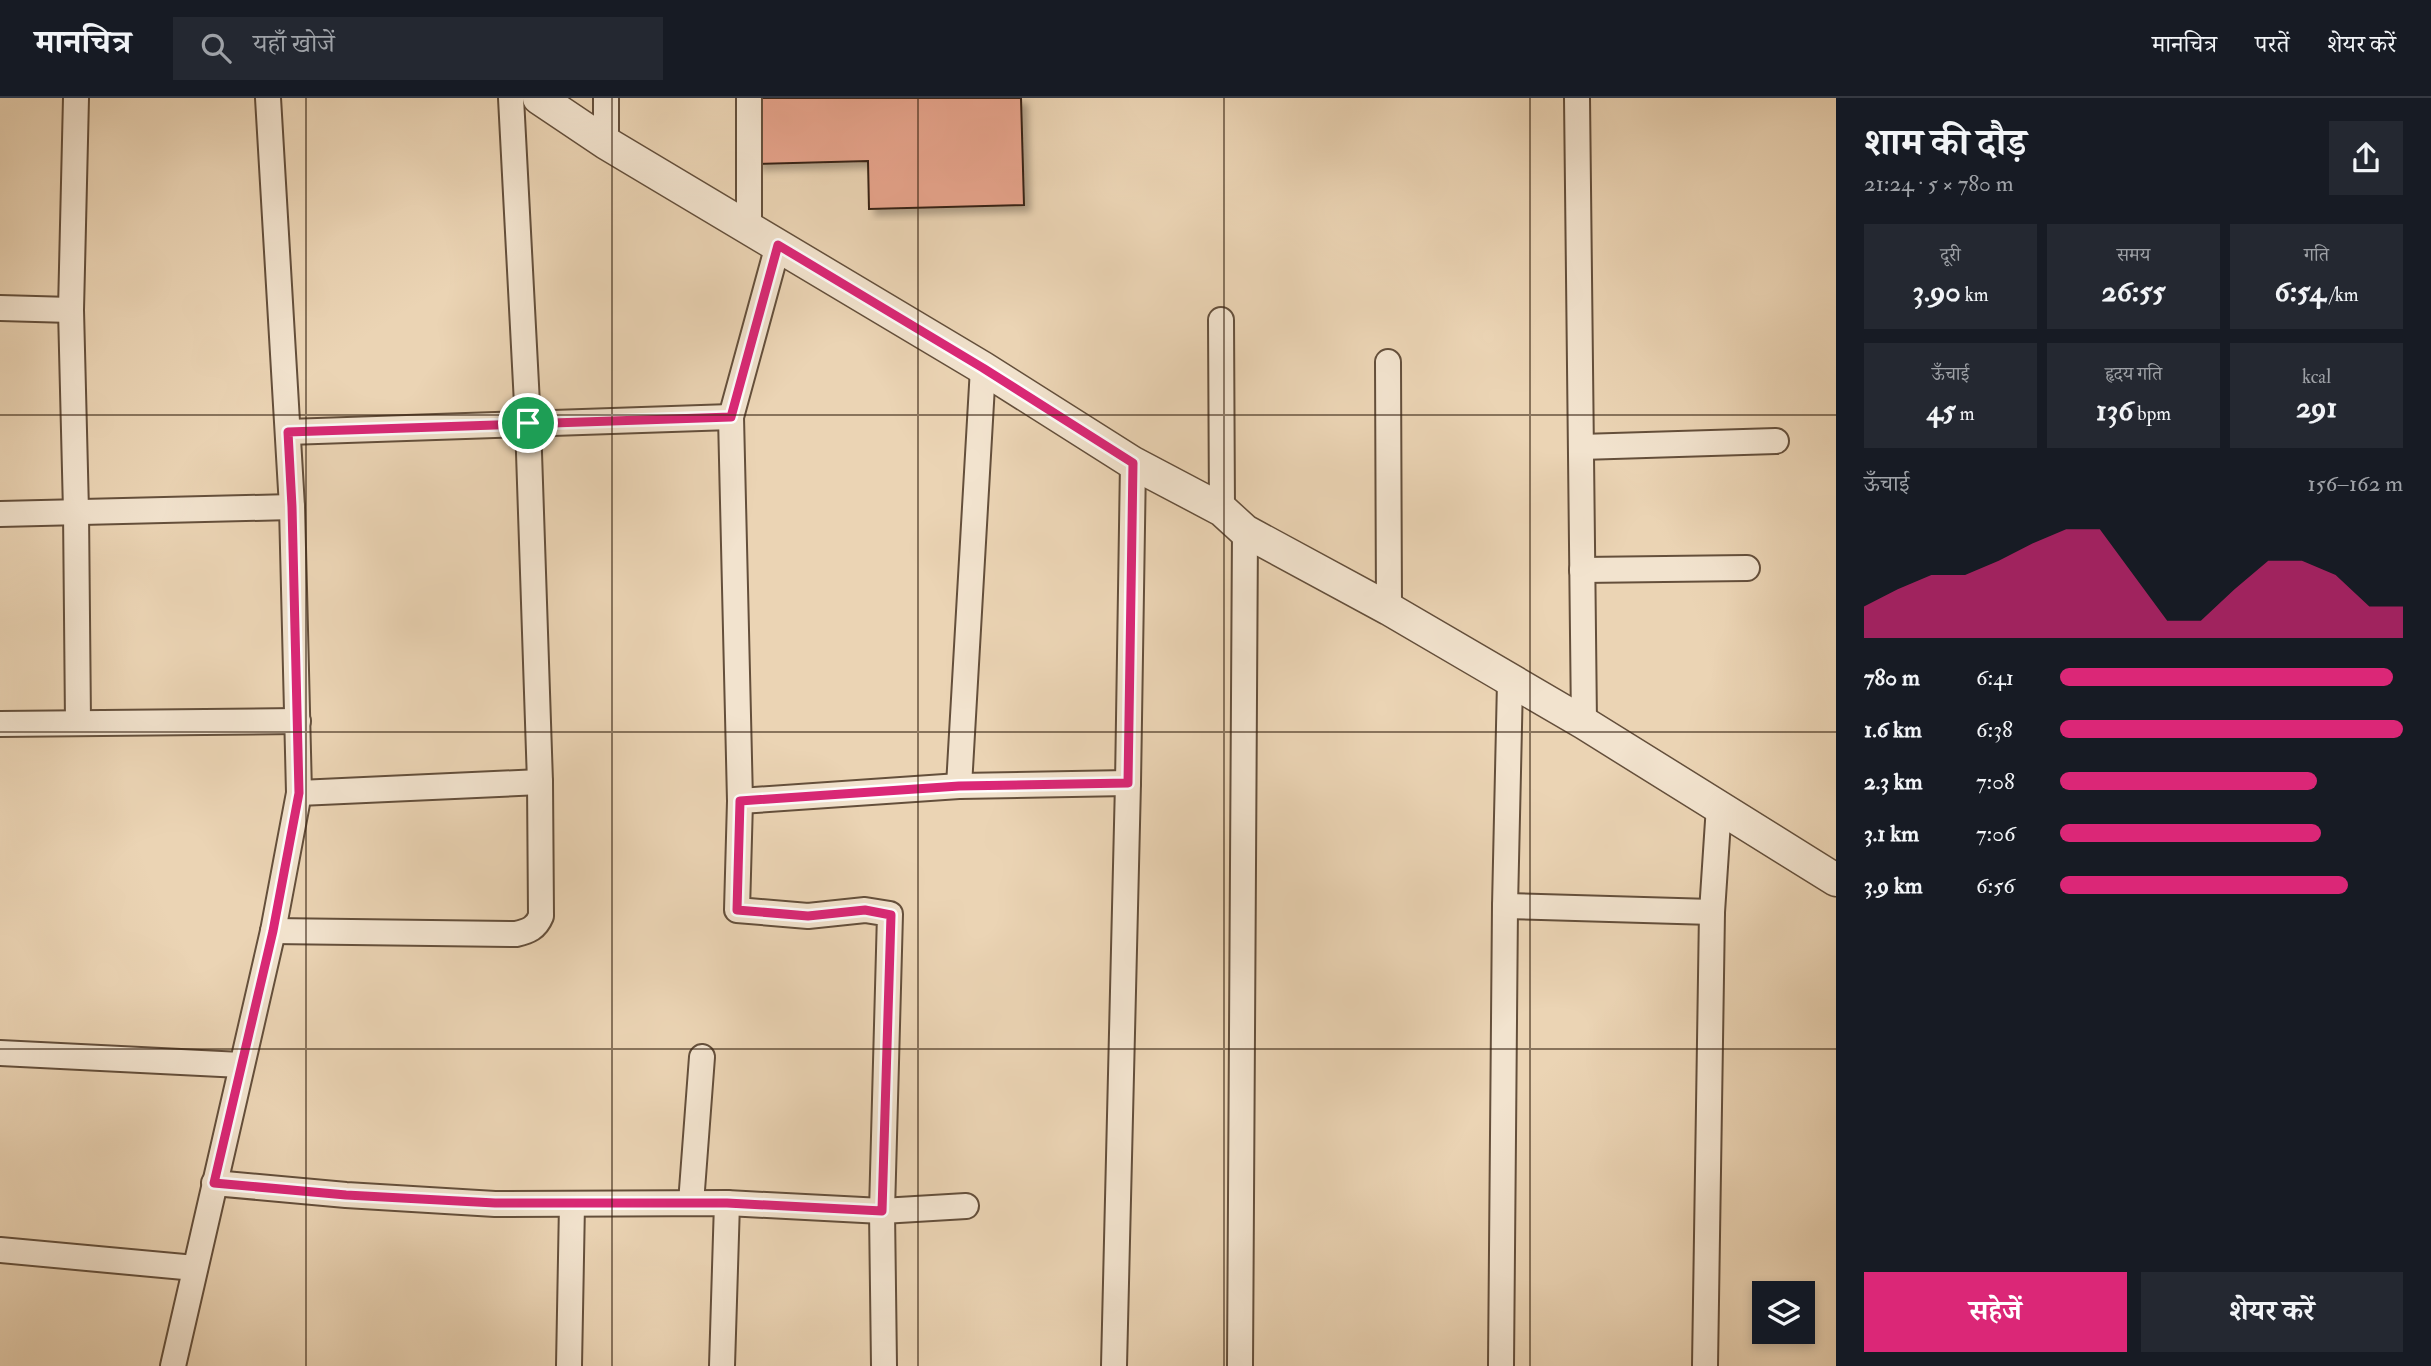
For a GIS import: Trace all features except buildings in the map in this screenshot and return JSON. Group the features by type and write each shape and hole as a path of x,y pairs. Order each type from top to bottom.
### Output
{"street":[{"path":"76,98 71,310 78,722"},
{"path":"173,1366 273,931 299,793 292,507 268,98"},
{"path":"273,931 516,934 537,925 542,904 540,782 528,423 511,98"},
{"path":"539,98 606,143 983,368 1133,463 1222,510 1245,531 1389,610 1584,723 1836,880"},
{"path":"606,98 606,143"},
{"path":"749,98 749,228"},
{"path":"1577,98 1584,723"},
{"path":"778,245 731,417 740,801 737,910 808,916 865,910 891,915 882,1211 884,1366"},
{"path":"0,308 71,310"},
{"path":"1221,320 1222,510"},
{"path":"1388,362 1389,610"},
{"path":"959,786 983,368"},
{"path":"288,432 731,417"},
{"path":"1581,447 1776,441"},
{"path":"1114,1366 1133,463"},
{"path":"0,514 292,507"},
{"path":"1240,1366 1245,531"},
{"path":"1582,569 1747,568"},
{"path":"1501,1366 1510,682"},
{"path":"0,724 298,721"},
{"path":"299,793 540,782"},
{"path":"740,801 959,786 1128,783"},
{"path":"1705,1366 1712,912 1719,806"},
{"path":"1505,906 1712,912"},
{"path":"0,1053 241,1065"},
{"path":"691,1203 702,1057"},
{"path":"214,1183 346,1195 495,1203 727,1203 882,1211 967,1206"},
{"path":"722,1366 727,1203"},
{"path":"569,1366 572,1204"},
{"path":"0,1250 195,1268"}],"route":[{"path":"778,245 983,368 1133,463 1128,783 959,786 740,801 737,910 808,916 865,910 891,915 882,1211 727,1203 495,1203 346,1195 214,1183 273,931 299,793 288,432 528,423 731,417 778,245"}]}
